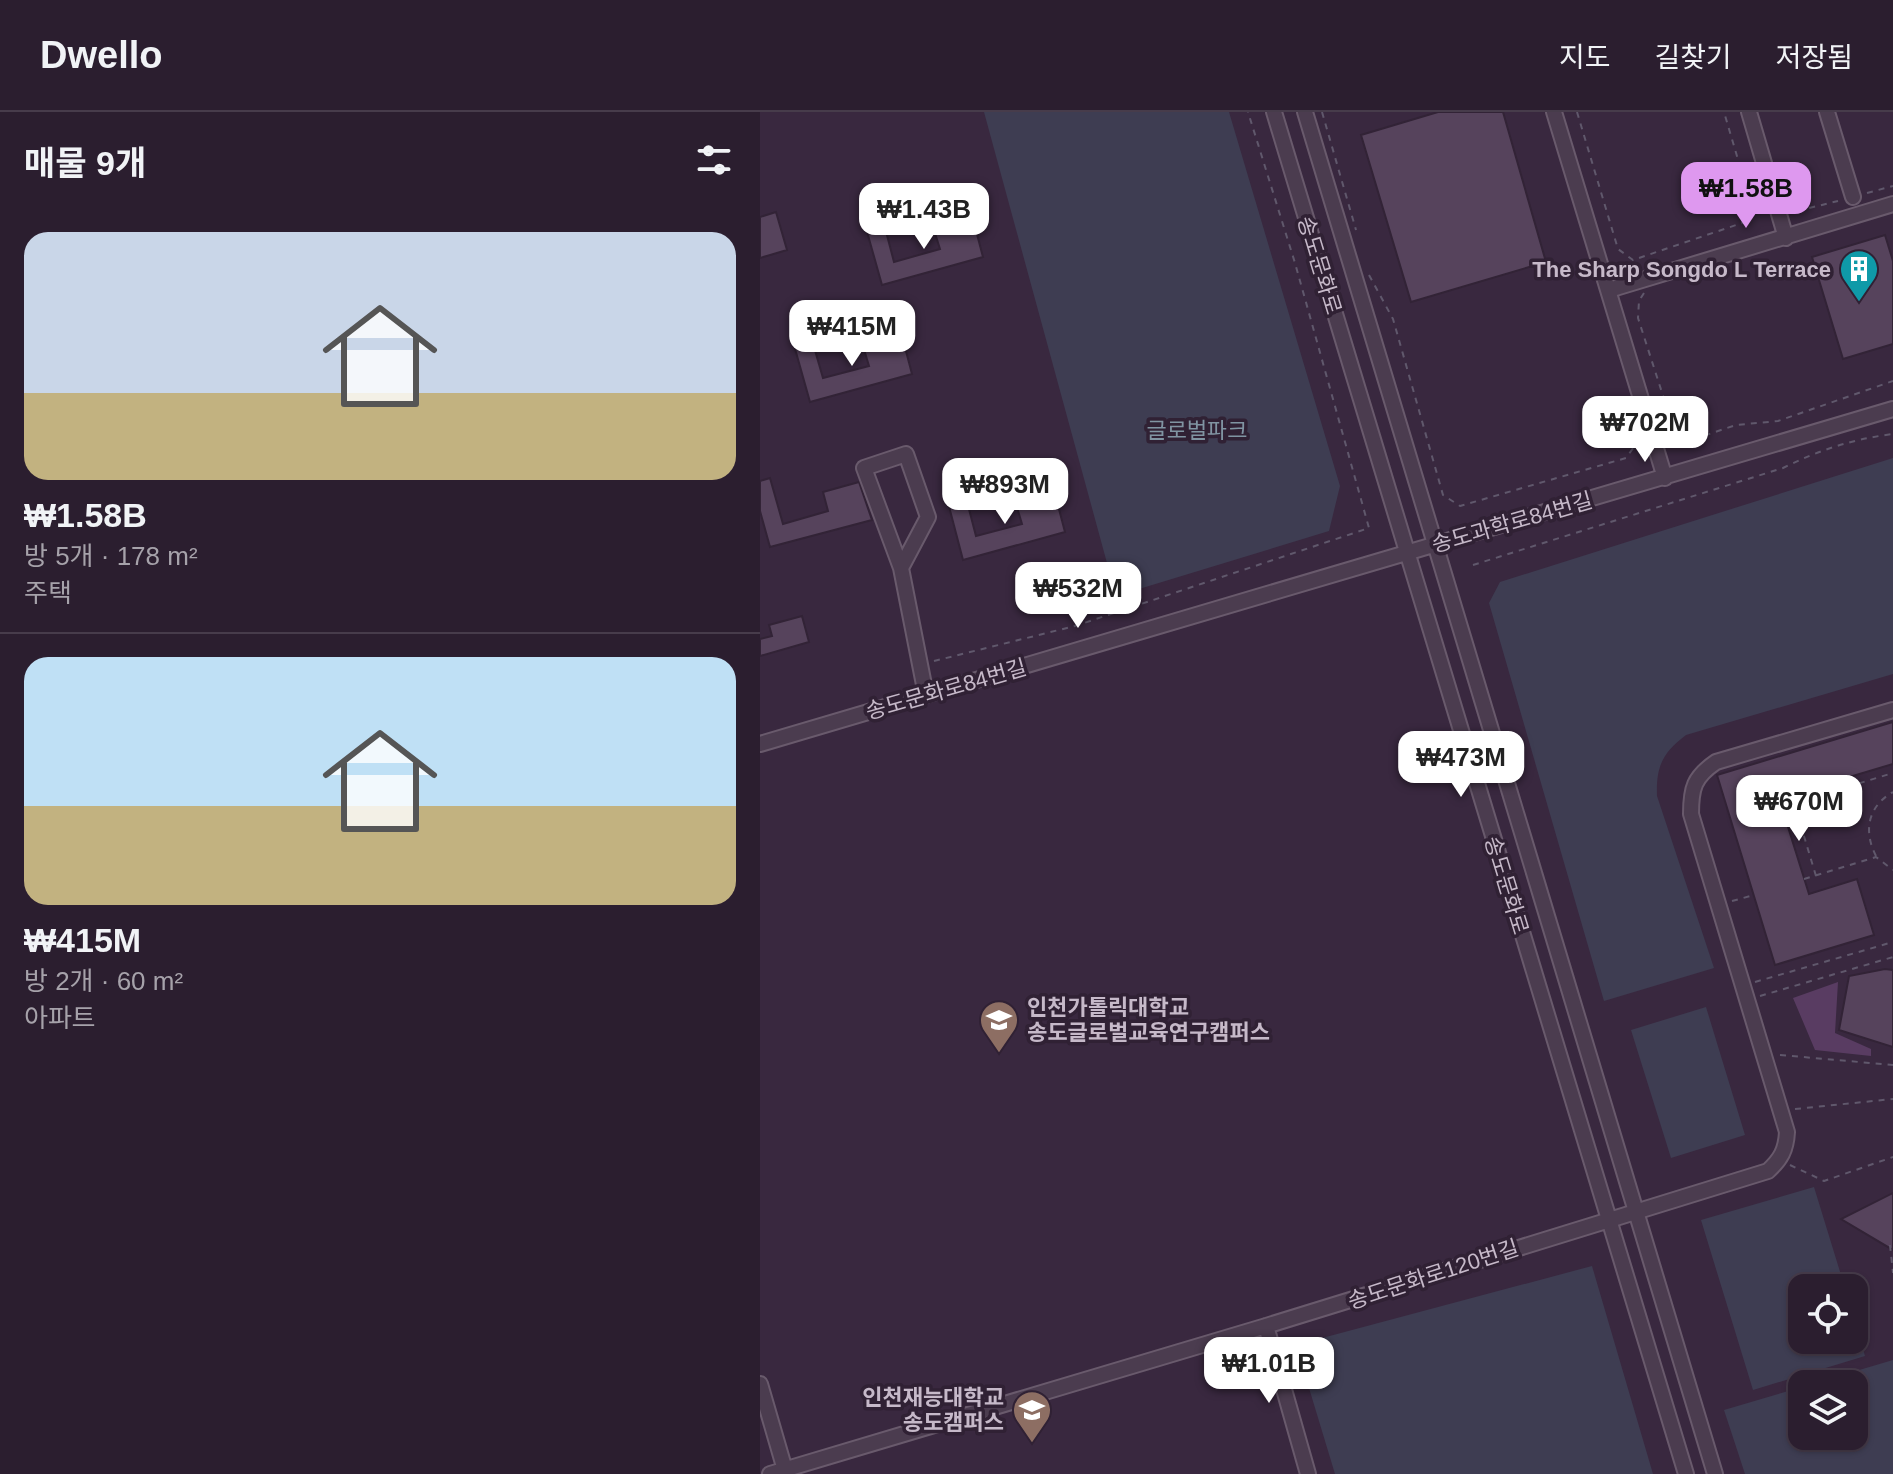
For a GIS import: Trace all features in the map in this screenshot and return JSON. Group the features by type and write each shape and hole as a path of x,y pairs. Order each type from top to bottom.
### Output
{"street":[{"name":"송도문화로","path":"1274,112 1606,1219 1686,1474"},
{"name":"송도문화로","path":"1305,112 1715,1474"},
{"path":"1554,112 1665,478"},
{"path":"1749,112 1786,238"},
{"path":"1827,112 1853,197"},
{"path":"1609,290 1893,204"},
{"name":"송도과학로84번길","path":"1407,553 1893,409"},
{"path":"901,568 928,517 906,454 864,468 901,568 926,695"},
{"name":"송도문화로84번길","path":"760,744 1407,553"},
{"path":"1780,1160 1786,1146 1787,1132 1691,814 1691,792 1699,774 1716,762 1893,710"},
{"name":"송도문화로120번길","path":"778,1472 1768,1171 1780,1160"},
{"path":"1266,1326 1308,1474"},
{"path":"760,1384 778,1472"}],"path":[{"path":"934,661 1075,626 1369,528 1299,278 1248,112"},
{"path":"1322,112 1356,230"},
{"path":"1577,112 1618,249 1633,260 1742,223 1752,207 1724,112"},
{"path":"1368,274 1393,319 1443,495 1460,506 1626,458 1640,442 1635,427"},
{"path":"1645,291 1639,301 1638,318 1675,433 1688,441 1736,425 1778,421 1893,381"},
{"path":"1473,565 1783,468 1818,451 1862,438 1893,434"},
{"path":"1816,876 1794,803 1893,773"},
{"path":"1893,792 1878,803 1870,815 1869,844 1876,857 1893,870"},
{"path":"1804,879 1876,857"},
{"path":"1735,900 1754,895"},
{"path":"1745,993 1893,942"},
{"path":"1745,993 1893,957"},
{"path":"1763,1054 1893,1065"},
{"path":"1808,1108 1893,1099"},
{"path":"1780,1160 1824,1181 1893,1157"},
{"path":"1890,1245 1890,1271 1893,1273"}],"green space":[{"name":"글로벌파크","path":"984,112 1229,112 1340,486 1329,531 1116,596"},
{"path":"1893,458 1893,674 1686,735 1671,748 1659,769 1657,796 1714,968 1604,1001 1489,603 1500,582"},
{"path":"1706,1007 1745,1135 1671,1158 1631,1030"},
{"path":"1814,1187 1841,1274 1788,1274 1788,1354 1865,1356 1819,1370 1788,1370 1788,1379 1753,1390 1701,1220"},
{"path":"1592,1266 1653,1474 1335,1474 1296,1345"},
{"path":"1893,1360 1893,1474 1745,1474 1724,1410 1788,1391 1788,1450 1868,1450 1868,1370 1859,1370"}],"shaded area":[{"path":"1838,982 1835,1033 1871,1049 1871,1056 1815,1050 1793,998"}],"building":[{"path":"1438,112 1503,112 1546,262 1411,302 1361,135"},
{"path":"776,212 787,250 760,258 760,217"},
{"path":"882,216 894,262 940,249 934,230 973,219 983,257 882,285 864,221"},
{"name":"The Sharp Songdo L Terrace","path":"1885,235 1893,261 1893,344 1843,359 1812,257"},
{"path":"810,333 823,378 869,366 863,346 902,336 912,374 810,402 792,338"},
{"path":"770,478 783,524 828,511 823,492 859,482 872,520 770,547 760,511 760,481"},
{"path":"964,490 976,536 1022,524 1016,504 1055,494 1065,532 963,560 946,495"},
{"path":"802,616 809,642 760,656 760,639 772,636 769,625"},
{"path":"1893,722 1893,764 1779,798 1809,894 1857,879 1874,935 1775,965 1717,775"},
{"path":"1893,970 1893,1047 1839,1030 1849,976"},
{"path":"1893,1193 1893,1250 1841,1219"}],"place":[{"name":"The Sharp Songdo L Terrace","path":"1859,303"},
{"name":"인천가톨릭대학교 송도글로벌교육연구캠퍼스","path":"999,1054"},
{"name":"인천재능대학교 송도캠퍼스","path":"1032,1444"}]}
